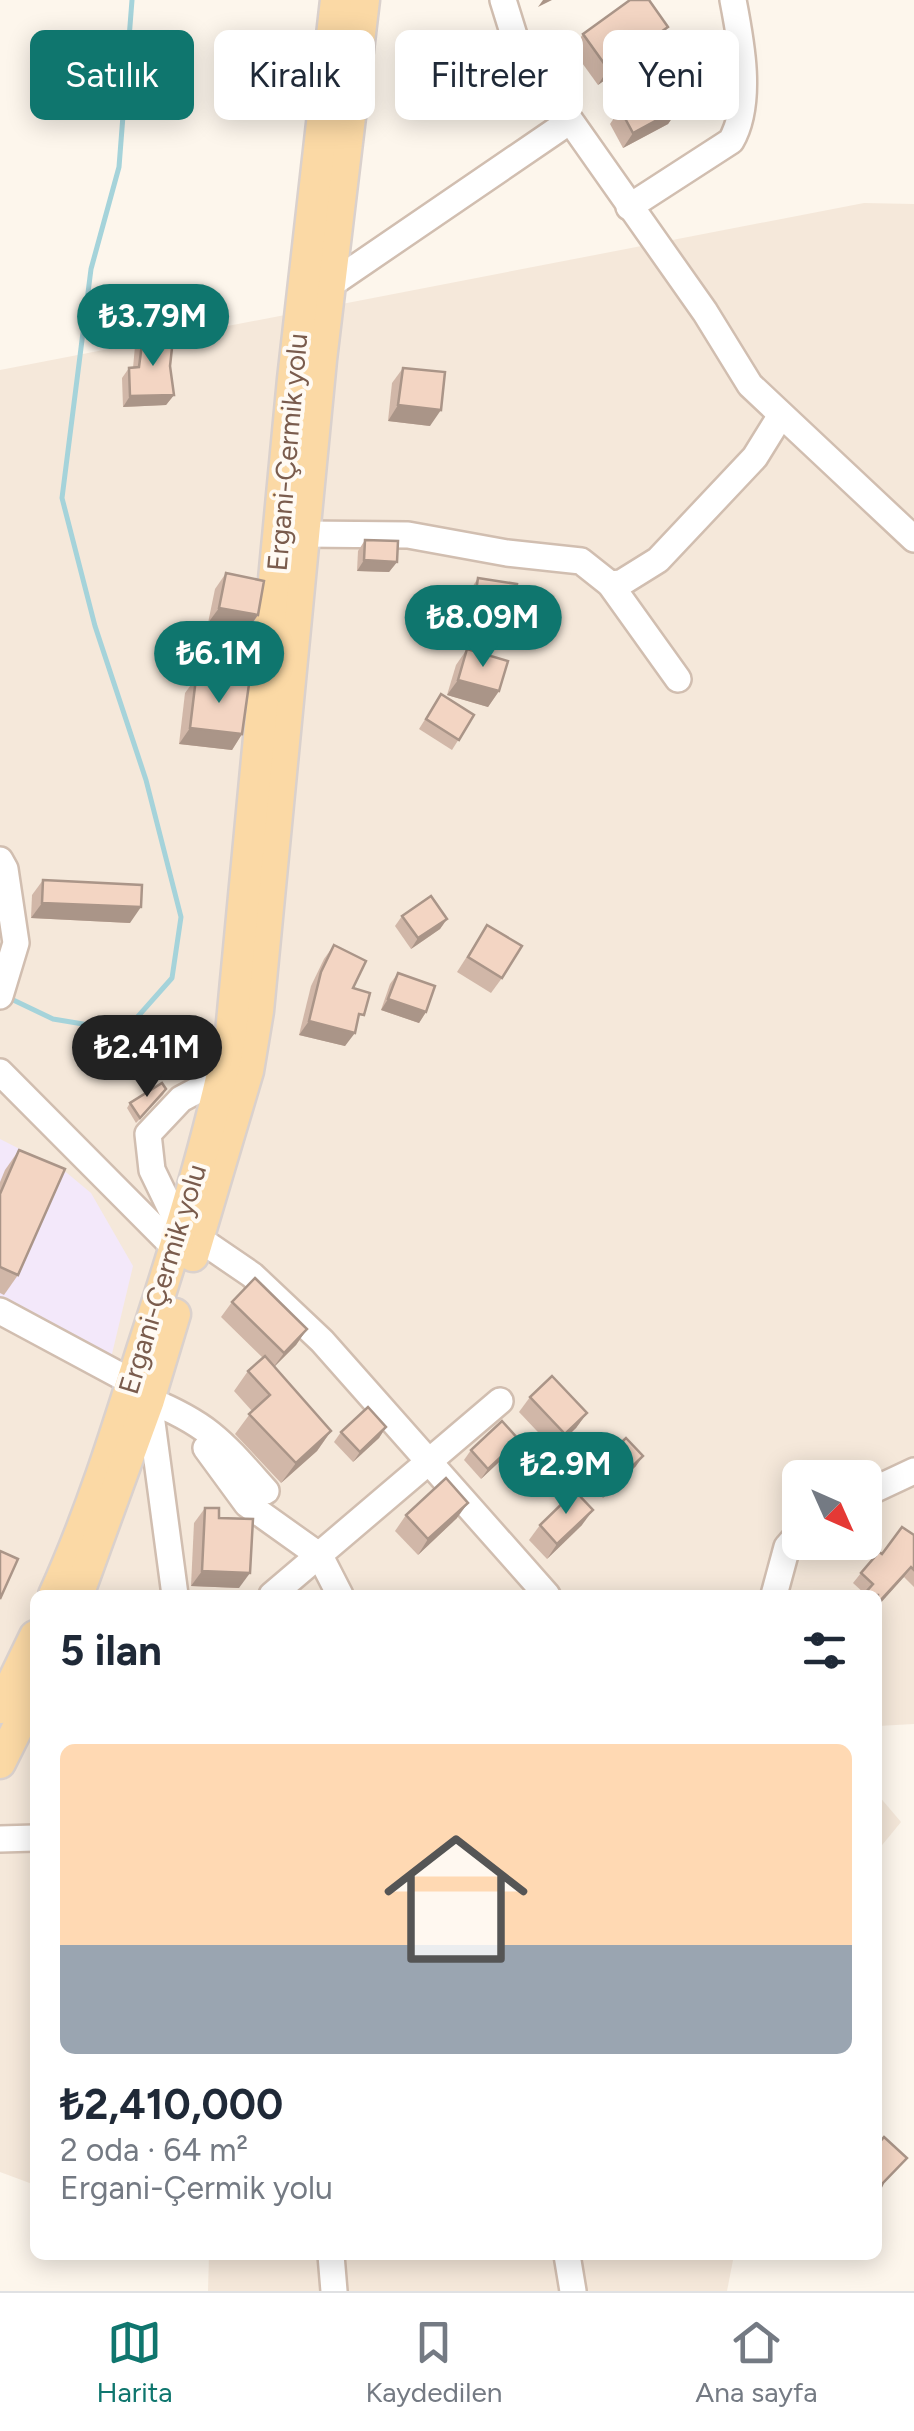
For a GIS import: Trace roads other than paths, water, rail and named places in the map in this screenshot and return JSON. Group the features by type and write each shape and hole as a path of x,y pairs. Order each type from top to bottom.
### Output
{"main road":[{"name":"Ergani-Çermik yolu","path":"80,1590 184,1238 222,1077 238,987 293,380 336,0"},
{"name":"Ergani-Çermik yolu","path":"184,1238 254,1042 330,285 364,0"},
{"name":"Ergani-Çermik yolu","path":"56,1590 140,1391"},
{"path":"0,1708 30,1646"},
{"path":"0,1763 30,1703"}],"street":[{"path":"503,0 517,45 750,384 914,538"},
{"path":"629,206 731,141 740,125 743,50 733,0"},
{"path":"330,285 570,121"},
{"path":"610,584 658,560 755,457 781,415"},
{"path":"304,534 408,534 507,553 580,561 610,584 678,679"},
{"path":"0,860 16,943 2,990"},
{"path":"0,1072 184,1238 252,1275 322,1342 543,1590"},
{"path":"184,1238 152,1170 148,1134 181,1099 222,1077"},
{"path":"0,1311 217,1435 266,1491"},
{"path":"140,1391 174,1590"},
{"path":"278,1590 500,1401"},
{"path":"186,1416 186,1426 218,1460 248,1504 320,1556 337,1590"},
{"path":"882,1486 914,1471"},
{"path":"775,1590 783,1560"},
{"path":"0,1838 30,1838"},
{"path":"331,2260 334,2291"},
{"path":"568,2260 574,2291"}],"waterway":[{"path":"7,997 53,1019 125,1031 172,978 181,917 146,780 95,626 62,498 91,269 119,167 132,0"}]}
